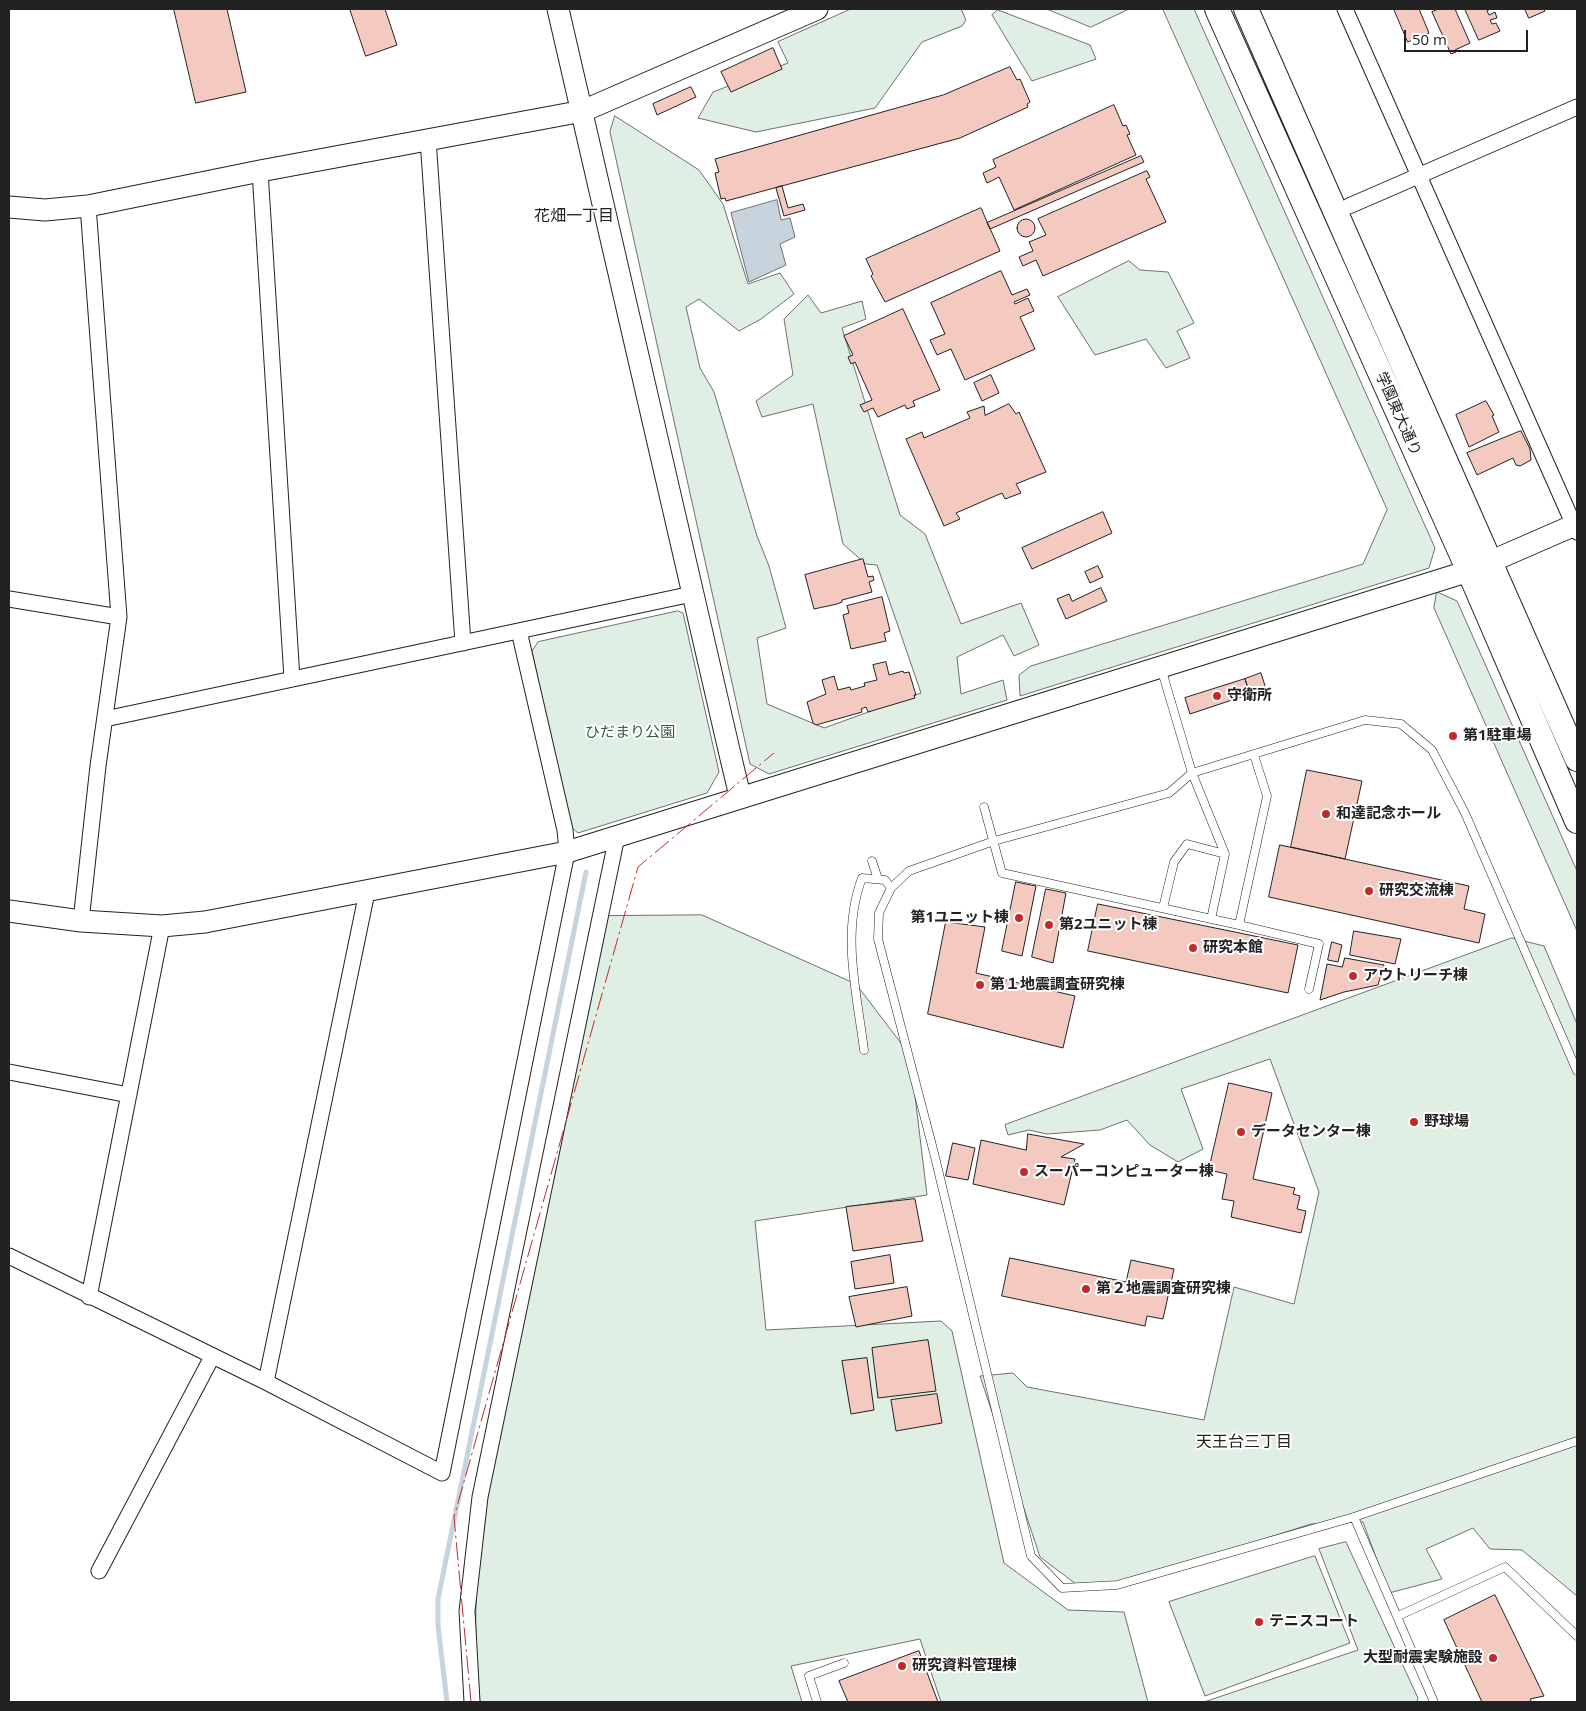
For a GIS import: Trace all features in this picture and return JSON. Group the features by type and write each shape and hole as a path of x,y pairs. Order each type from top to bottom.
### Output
{"main road":[{"name":"学園東大通り","path":"1217,9 1479,567 1577,759"},
{"name":"学園東大通り","path":"1246,9 1479,567 1577,821"}],"street":[{"path":"9,207 46,210 88,206 260,171 583,111 817,9"},
{"path":"9,911 81,921 162,926 237,917 567,852 740,796 1479,567 1576,527 1345,9"},
{"path":"562,10 636,357 657,438 740,796"},
{"path":"1349,206 1576,110"},
{"path":"428,139 463,643"},
{"path":"260,171 292,679"},
{"path":"81,921 119,617 88,206"},
{"path":"105,719 692,594"},
{"path":"9,599 119,617"},
{"path":"9,1256 89,1297 266,1382 442,1473 567,852 564,830 518,631"},
{"path":"472,1702 467,1612 480,1498 617,836"},
{"path":"266,1382 367,892"},
{"path":"89,1297 162,926"},
{"path":"9,1072 129,1095"},
{"path":"99,1571 212,1357"}],"lane":[{"path":"1163,665 1164,678 1192,773 1225,854 1211,919"},
{"path":"1577,1071 1465,812 1432,750 1401,724 1365,720 1192,773 1169,793 994,841 910,871 891,888 879,913 878,939 934,1153 1031,1556 1062,1588 1117,1585 1354,1517 1577,1441"},
{"path":"1239,925 1267,796 1254,755"},
{"path":"984,807 1002,873 1319,944 1309,989"},
{"path":"1163,908 1174,862 1187,844 1225,854"},
{"path":"872,861 878,879"},
{"path":"864,1050 852,950 851,921 855,898 862,878 884,880 891,888"},
{"path":"1354,1517 1434,1702"},
{"path":"1398,1616 1505,1567 1577,1636"},
{"path":"817,1702 808,1676 844,1664"}],"green space":[{"path":"851,9 961,9 966,20 962,26 922,42 875,108 756,132 698,118 713,92 788,63 778,42"},
{"path":"1047,9 1129,9 1091,27"},
{"path":"1163,9 1194,9 1435,548 1429,568 1020,696 1019,675 1031,666 1363,564 1387,510"},
{"path":"998,10 1090,45 1096,59 1032,81 992,15"},
{"path":"615,116 699,170 723,204 748,284 780,273 794,294 761,319 739,331 699,299 686,307 700,368 714,392 757,536 769,566 786,628 757,638 767,704 824,728 921,693 877,565 866,564 843,544 813,404 762,417 756,401 793,375 784,319 808,295 821,313 862,301 866,319 842,328 900,515 925,534 961,624 1021,603 1039,645 1014,656 1003,635 957,657 961,694 1003,680 1007,700 769,774 750,764 610,132"},
{"path":"1129,261 1140,270 1168,272 1194,323 1177,331 1190,358 1166,368 1146,339 1095,355 1058,297"},
{"path":"1437,592 1457,601 1577,871 1577,931 1434,608"},
{"name":"ひだまり公園","path":"678,611 683,613 719,772 707,793 578,833 569,825 532,651 538,642"},
{"path":"702,915 856,984 910,1055 927,1195 755,1221 766,1330 941,1321 952,1331 1004,1563 1068,1610 1124,1612 1148,1702 941,1702 920,1639 791,1666 802,1702 480,1702 476,1658 476,1610 478,1563 483,1518 607,916"},
{"path":"1512,938 1544,946 1577,1024 1577,1596 1522,1550 1490,1549 1473,1528 1426,1549 1442,1579 1389,1593 1363,1522 1311,1524 1110,1588 1076,1584 1040,1557 980,1376 1013,1373 1027,1387 1204,1420 1234,1287 1294,1304 1319,1192 1270,1059 1181,1089 1203,1149 1178,1162 1150,1145 1127,1120 1100,1130 1047,1134 1029,1130 1008,1135 1005,1125"},
{"path":"1346,1542 1418,1698 1417,1702 1204,1702 1358,1650 1319,1549"},
{"name":"テニスコート","path":"1315,1556 1350,1643 1205,1696 1169,1602"}],"shaded area":[{"path":"777,200 781,220 790,218 795,237 780,244 786,265 749,282 731,213"}],"building":[{"path":"174,9 227,9 246,92 196,103"},
{"path":"350,9 385,9 397,45 366,56"},
{"path":"1394,9 1419,9 1429,33 1408,42"},
{"path":"1439,9 1455,9 1470,43 1451,54 1432,12"},
{"path":"1465,9 1490,9 1487,11 1489,15 1495,12 1497,18 1490,20 1492,24 1496,23 1500,31 1479,40"},
{"path":"1525,9 1544,9 1545,11 1529,18"},
{"path":"773,48 782,69 731,92 721,72"},
{"path":"1010,67 1017,80 1020,79 1030,102 1027,104 1028,107 960,138 726,201 725,198 721,199 715,173 719,172 715,159 943,95"},
{"path":"691,87 696,97 657,115 653,104"},
{"path":"1114,105 1123,126 1126,125 1130,134 1127,135 1136,155 1014,210 999,177 987,183 983,173 996,167 993,160"},
{"path":"1141,156 1144,162 990,229 987,223"},
{"path":"1147,171 1150,177 1146,179 1166,222 1043,276 1036,260 1023,266 1019,257 1033,251 1029,242 1046,235 1038,219"},
{"path":"782,186 788,208 803,204 805,210 784,216 776,188"},
{"path":"981,208 1000,251 885,302 871,276 873,274 866,259"},
{"path":"1026,219 1032,222 1035,228 1032,234 1026,237 1020,234 1017,228 1020,222"},
{"path":"1001,271 1012,295 1027,289 1030,295 1014,302 1015,304 1028,298 1034,311 1020,317 1035,349 965,380 951,349 937,355 930,340 945,334 931,303"},
{"path":"903,309 940,390 913,401 915,406 907,409 905,405 878,417 873,408 864,412 860,405 872,400 855,362 851,364 848,357 853,355 844,336"},
{"path":"991,375 999,393 982,401 974,383"},
{"path":"1486,401 1494,415 1492,416 1499,432 1469,447 1456,415"},
{"path":"1009,404 1016,414 1019,412 1046,472 1016,484 1021,493 1005,499 1002,493 956,513 960,519 944,526 906,439 922,432 924,438 970,418 967,412 984,406 985,415"},
{"path":"1521,431 1530,449 1531,460 1520,466 1516,465 1513,458 1477,475 1467,453"},
{"path":"1103,512 1112,533 1032,569 1022,548"},
{"path":"863,559 868,577 873,576 874,580 869,582 872,592 842,600 842,602 837,604 814,609 805,575"},
{"path":"1098,566 1103,577 1090,583 1085,572"},
{"path":"1101,588 1107,601 1066,619 1057,599 1069,594 1072,601"},
{"path":"882,597 890,631 884,633 886,641 851,649 843,615 849,613 847,606"},
{"path":"886,662 889,675 903,671 904,673 909,672 916,695 914,695 915,698 868,712 866,707 861,709 862,712 816,725 813,723 807,702 826,694 822,680 834,676 838,690 850,687 851,690 865,686 864,683 877,680 873,665"},
{"path":"1261,673 1266,689 1250,694 1245,679"},
{"name":"守衛所","path":"1245,679 1250,694 1190,714 1185,698"},
{"name":"和達記念ホール","path":"1307,770 1362,781 1345,859 1291,847"},
{"name":"研究交流棟","path":"1280,845 1469,886 1464,909 1485,914 1479,943 1269,897"},
{"name":"第1ユニット棟","path":"1016,882 1036,886 1022,956 1002,951"},
{"name":"第2ユニット棟","path":"1046,889 1066,893 1053,963 1032,957"},
{"name":"研究本館","path":"1098,904 1298,945 1288,993 1088,951"},
{"name":"第１地震調査研究棟","path":"946,922 985,927 976,973 1075,996 1063,1048 928,1014"},
{"path":"1354,931 1401,939 1395,964 1350,955"},
{"path":"1332,942 1342,945 1338,962 1328,960"},
{"name":"アウトリーチ棟","path":"1345,958 1384,965 1378,985 1344,992 1320,1000 1327,964 1342,967"},
{"name":"データセンター棟","path":"1229,1083 1272,1093 1253,1179 1295,1188 1293,1194 1300,1196 1297,1209 1306,1211 1301,1233 1231,1217 1234,1201 1222,1199 1227,1174 1209,1170"},
{"name":"スーパーコンピューター棟","path":"1028,1134 1084,1144 1061,1157 1075,1159 1064,1205 973,1184 981,1140 1026,1150"},
{"path":"953,1143 975,1148 968,1180 946,1176"},
{"path":"915,1199 923,1241 853,1251 846,1207"},
{"path":"890,1255 894,1283 855,1289 851,1262"},
{"name":"第２地震調査研究棟","path":"1010,1258 1126,1282 1131,1260 1174,1269 1163,1319 1147,1316 1145,1326 1002,1296"},
{"path":"907,1287 912,1316 856,1327 849,1297"},
{"path":"928,1340 936,1391 878,1398 872,1348"},
{"path":"867,1358 874,1410 851,1414 842,1361"},
{"path":"937,1394 942,1423 896,1431 891,1400"},
{"name":"大型耐震実験施設","path":"1495,1595 1544,1696 1530,1699 1532,1702 1482,1702 1444,1620"},
{"name":"研究資料管理棟","path":"919,1651 938,1702 848,1702 839,1681"}],"waterway":[{"path":"447,1702 438,1626 438,1599 586,872"}],"power":[{"path":"471,1702 454,1517 638,867 774,753"}],"place":[{"name":"守衛所","path":"1217,696"},
{"name":"第1駐車場","path":"1453,736"},
{"name":"和達記念ホール","path":"1326,814"},
{"name":"研究交流棟","path":"1369,891"},
{"name":"第1ユニット棟","path":"1019,918"},
{"name":"第2ユニット棟","path":"1049,925"},
{"name":"研究本館","path":"1193,948"},
{"name":"アウトリーチ棟","path":"1353,976"},
{"name":"第１地震調査研究棟","path":"980,985"},
{"name":"野球場","path":"1414,1122"},
{"name":"データセンター棟","path":"1241,1132"},
{"name":"スーパーコンピューター棟","path":"1024,1172"},
{"name":"第２地震調査研究棟","path":"1086,1289"},
{"name":"テニスコート","path":"1259,1622"},
{"name":"大型耐震実験施設","path":"1493,1658"},
{"name":"研究資料管理棟","path":"902,1666"}],"district":[{"name":"花畑一丁目","path":"574,216"},
{"name":"天王台三丁目","path":"1244,1442"}]}
